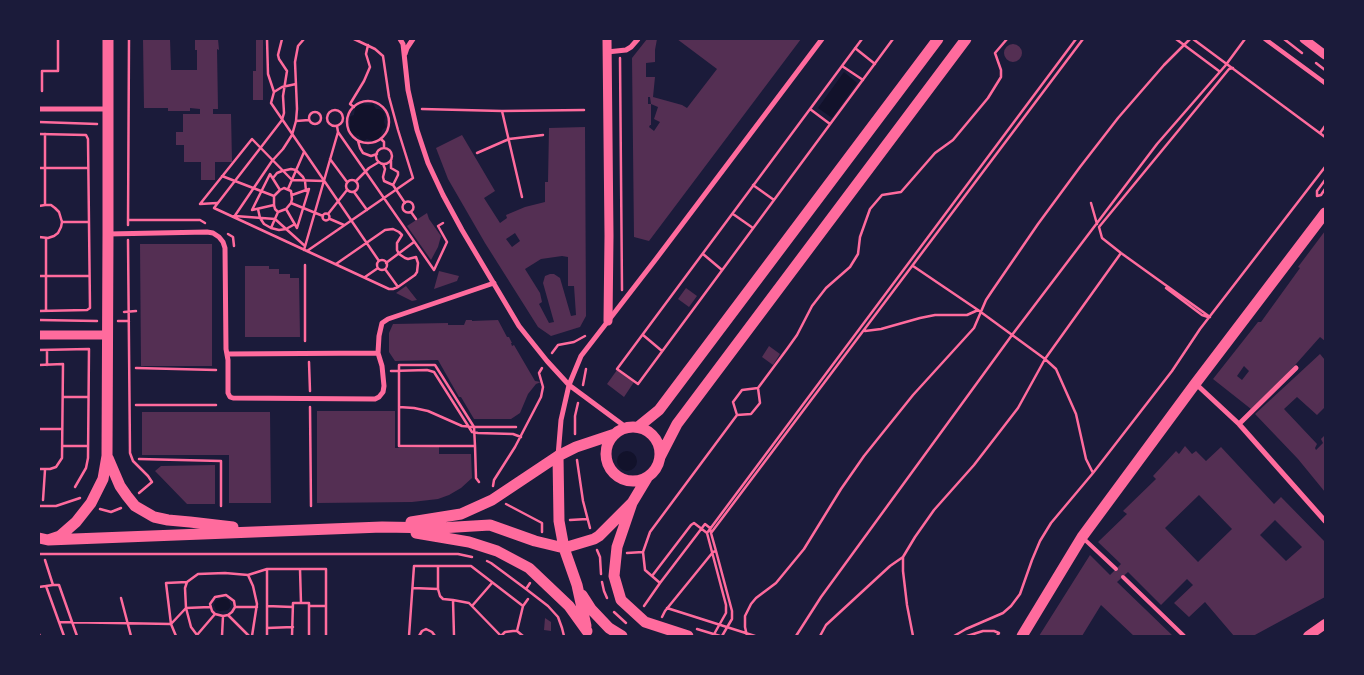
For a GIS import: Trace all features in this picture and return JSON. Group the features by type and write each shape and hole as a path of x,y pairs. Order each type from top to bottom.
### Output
{"main road":[{"path":"42,539 60,536 69,530 91,503 103,479 107,456 108,39"},
{"path":"382,527 460,514 492,500 558,456 576,447 633,427 659,410 938,39"},
{"path":"688,636 645,622 621,600 614,576 617,547 632,503 647,478 658,465 660,457 677,424 966,39"},
{"path":"1022,636 1082,537 1325,213"},
{"path":"633,427 648,431 655,438 660,447 660,457"},
{"path":"615,434 610,440 606,455 607,463 611,470 624,480 639,481 647,478"},
{"path":"107,456 113,473 130,500 154,517 264,531"},
{"path":"558,456 558,515 564,548 576,585 588,634"},
{"path":"42,539 490,525 534,541 564,548 599,536 632,503"},
{"path":"382,527 469,542 497,551 536,573 569,606 588,634"},
{"path":"576,585 590,609 609,628 622,636"},
{"path":"1308,636 1325,624"}],"street":[{"path":"400,39 403,44 408,90 417,130 428,163 443,195 519,326 569,385 633,427"},
{"path":"404,57 413,39"},
{"path":"606,39 609,236 608,321"},
{"path":"607,52 626,50 638,39"},
{"path":"558,456 561,420 569,385 581,356 822,39"},
{"path":"1265,39 1325,83"},
{"path":"1304,39 1325,55"},
{"path":"39,109 108,110"},
{"path":"108,234 207,232 213,233 223,242 225,248 228,393 233,398 375,399 383,392 384,386 378,353 382,323 388,319 494,283"},
{"path":"39,335 107,335"},
{"path":"227,354 378,353"},
{"path":"1239,424 1296,368"},
{"path":"1196,384 1239,424 1325,521"}],"lane":[{"path":"1082,537 1116,569"},
{"path":"1123,577 1184,636"}],"path":[{"path":"42,91 40,71 58,71 58,39"},
{"path":"39,506 56,506 81,498 100,509 111,512 119,509 152,482 133,462 130,453 129,39"},
{"path":"267,39 268,74 274,92"},
{"path":"282,39 278,55 288,71 283,96 284,112 282,120 214,208 235,216 268,233 389,289 398,287 415,275 418,264 416,257 408,259 399,254 397,243 402,235 396,230 390,229 336,264"},
{"path":"235,216 292,135 297,109 296,54 298,46 304,39"},
{"path":"305,249 344,226 413,178 391,107 383,56 375,49 354,39"},
{"path":"862,39 618,369 638,384 893,39"},
{"path":"660,583 645,570 643,552 650,532 737,415 751,414 760,404 758,388 788,349 812,306 826,288 850,267 858,254 860,237 870,209 882,195 901,192 935,153 953,140 988,98 1001,77 1001,70 995,53 1007,39"},
{"path":"707,533 1076,39"},
{"path":"711,533 1083,39"},
{"path":"1176,39 1220,71"},
{"path":"746,635 745,616 751,604 776,583 792,565 864,456 913,395 974,328 979,311 992,291 1080,167 1118,118 1183,44 1192,39 1325,137"},
{"path":"796,636 821,597 1012,335 1157,144 1227,63 1245,39"},
{"path":"354,107 350,104 370,67 366,54 368,46"},
{"path":"855,48 875,64"},
{"path":"620,51 622,293"},
{"path":"842,66 863,80"},
{"path":"1210,317 1121,254 1102,238 1099,227 1229,69 1233,68"},
{"path":"296,84 278,88 274,92 271,103 367,243 380,261 382,260 386,263"},
{"path":"367,101 381,105 386,110 390,124 388,132 382,139 371,144 364,144 349,132 348,118 354,107 367,101"},
{"path":"386,110 391,107"},
{"path":"327,118 329,113 335,109 340,111 343,118 341,123 336,126"},
{"path":"422,109 502,111 584,110"},
{"path":"810,109 830,124"},
{"path":"502,111 522,197"},
{"path":"309,120 314,112 321,118 327,118"},
{"path":"296,121 309,120 312,124 316,124 321,118"},
{"path":"327,118 329,123 336,126 364,171 434,270 447,242 437,227 443,223"},
{"path":"343,118 348,118"},
{"path":"39,122 93,123"},
{"path":"1320,133 1325,126"},
{"path":"305,249 338,132"},
{"path":"39,134 86,135 88,139 90,308 87,310 39,311"},
{"path":"45,134 45,204"},
{"path":"477,153 508,139 543,135"},
{"path":"218,203 200,204 252,139 292,180 324,181"},
{"path":"382,139 384,148"},
{"path":"358,141 363,152 371,156 384,148 392,153 391,168 398,172 393,185"},
{"path":"288,188 304,152"},
{"path":"376,154 379,162 383,164 385,169 384,181 393,185 405,202 412,204 413,209 411,212"},
{"path":"291,203 323,216 328,214 347,190 347,182 330,159"},
{"path":"383,164 390,161"},
{"path":"356,181 364,171 379,162"},
{"path":"954,636 980,622 997,616 1011,606 1020,594 1040,541 1051,523 1093,473 1172,371 1200,328 1325,167"},
{"path":"39,168 88,168"},
{"path":"273,178 282,170 296,170 303,177 306,190 309,189 297,228 286,210"},
{"path":"274,205 252,210 270,174 280,190"},
{"path":"222,176 274,196"},
{"path":"1325,180 1316,191 1317,196 1321,195 1325,188"},
{"path":"347,182 356,181"},
{"path":"354,192 358,187 356,181"},
{"path":"753,185 774,200"},
{"path":"278,212 274,205 274,196 280,190 288,188"},
{"path":"278,212 286,210 291,203 292,195 288,188"},
{"path":"292,195 306,190"},
{"path":"347,190 354,192 367,210"},
{"path":"405,202 403,210 411,212 416,219"},
{"path":"1091,203 1097,224"},
{"path":"39,206 51,205 59,212 62,222 61,228 54,236 39,237"},
{"path":"258,209 264,224 271,228 286,229 294,224"},
{"path":"268,233 278,212"},
{"path":"328,214 330,219 344,226"},
{"path":"733,214 753,228"},
{"path":"235,216 275,220 305,249"},
{"path":"323,216 325,221 330,219"},
{"path":"128,220 200,220 211,226"},
{"path":"62,222 89,222"},
{"path":"226,233 233,237 234,250"},
{"path":"46,238 46,311"},
{"path":"386,263 414,242"},
{"path":"703,254 722,270"},
{"path":"820,636 826,625 890,566 903,557 915,536 934,510 974,465 1018,408 1045,359 1121,254"},
{"path":"378,268 377,264 380,261"},
{"path":"385,270 387,267 386,263"},
{"path":"305,265 305,341"},
{"path":"913,266 979,311 1056,369 1076,414 1086,459 1093,473"},
{"path":"378,268 385,270 398,287"},
{"path":"365,277 378,268"},
{"path":"39,276 89,276"},
{"path":"124,312 136,311"},
{"path":"864,331 881,329 920,318 967,315 979,311"},
{"path":"39,320 92,321"},
{"path":"121,321 129,321"},
{"path":"643,335 662,351"},
{"path":"542,533 542,523 502,502 493,486 494,480 521,437 543,392 539,373 558,344 574,342"},
{"path":"39,350 89,349 86,468 75,487"},
{"path":"46,365 47,350"},
{"path":"309,353 310,391"},
{"path":"39,365 63,364 62,458 60,463 50,470 39,469"},
{"path":"475,446 399,446 399,365 435,365 474,427 475,446 476,478 479,482"},
{"path":"136,368 216,370"},
{"path":"383,374 392,371 427,370 434,372 472,432 513,434 521,437"},
{"path":"737,415 733,402 742,390 758,388"},
{"path":"63,396 88,397"},
{"path":"310,402 311,506"},
{"path":"575,418 578,404"},
{"path":"136,405 216,405"},
{"path":"399,407 414,408 440,416 456,424 467,426 516,427"},
{"path":"39,429 62,429"},
{"path":"62,446 88,446"},
{"path":"139,459 221,461 221,506"},
{"path":"43,500 45,470"},
{"path":"579,519 588,519 583,501"},
{"path":"652,576 691,525 694,523 707,533 732,611 732,619 722,636"},
{"path":"642,608 705,524 710,528 726,605 726,613 713,636"},
{"path":"628,553 643,552"},
{"path":"661,620 667,608 714,552"},
{"path":"39,554 458,554 479,558"},
{"path":"903,557 907,605 913,636"},
{"path":"45,560 52,585"},
{"path":"485,561 491,563 548,606 558,617 564,636"},
{"path":"409,636 414,566 471,566 523,606"},
{"path":"438,566 438,590 443,599 469,603 501,636 509,631 516,631 522,636"},
{"path":"267,569 267,636"},
{"path":"176,636 171,624 166,583 187,582 198,574 225,573 248,575 267,569 326,569 326,636"},
{"path":"300,569 301,603"},
{"path":"248,575 257,607 250,636"},
{"path":"526,589 531,581"},
{"path":"187,582 185,588 186,608 191,627 197,636 215,614"},
{"path":"472,606 492,583"},
{"path":"39,587 59,584 77,636"},
{"path":"46,586 64,636"},
{"path":"413,588 438,590"},
{"path":"226,595 234,601 235,608 228,615 222,616 215,614 210,607 211,601 215,597 226,595"},
{"path":"122,598 131,636"},
{"path":"516,631 523,606 528,599"},
{"path":"453,600 454,636"},
{"path":"267,606 292,606 293,603 309,603 309,606 326,606"},
{"path":"292,606 292,636"},
{"path":"309,606 309,636"},
{"path":"59,622 171,624 186,608 210,607"},
{"path":"235,608 257,607"},
{"path":"667,608 746,635 755,636"},
{"path":"228,615 250,636"},
{"path":"222,616 222,636"},
{"path":"267,628 292,627"},
{"path":"418,636 426,629 435,636"},
{"path":"967,636 983,631 994,631 999,633 997,636"}],"shaded area":[{"path":"844,72 857,83 832,118 818,108"},
{"path":"360,104 373,104 376,109 384,112 386,127 382,130 377,140 361,140 359,136 354,135 350,131 350,118 354,115 355,108"},
{"path":"627,451 634,454 637,461 634,468 627,471 620,468 617,461 620,454"},
{"path":"222,598 229,600 231,606 228,610 216,610 215,601"}],"building":[{"path":"143,39 170,39 171,70 197,70 195,39 218,39 218,109 213,109 213,114 231,114 232,162 215,162 215,180 201,180 201,162 184,162 184,145 176,145 176,132 183,132 183,114 200,114 200,109 190,108 190,111 168,111 168,108 144,108"},
{"path":"256,39 263,39 263,100 253,100 253,71 256,71"},
{"path":"647,39 657,39 655,62 646,63 646,77 655,77 653,97 687,108 717,69 677,39 801,39 649,241 634,237 632,58","holes":["648,97 650,97 651,104 648,104","651,104 658,107 654,119 660,122 654,131 649,127 651,125"]},
{"path":"1013,44 1019,47 1022,53 1019,59 1013,62 1007,59 1004,53 1007,47"},
{"path":"585,127 586,316 580,327 551,336 538,327 485,243 448,179 436,148 462,135 495,191 484,198 500,223 507,218 506,215 525,207 545,202 545,182 548,182 549,128","holes":["515,233 520,241 512,247 506,239","568,257 568,286 574,286 576,315 571,316 560,278 550,274 545,276 543,283 554,322 549,323 539,304 542,302 540,293 525,269 541,259"]},
{"path":"427,213 441,236 431,260 407,226"},
{"path":"1325,231 1325,341 1320,337 1288,373 1251,409 1213,379 1258,322 1261,322 1300,268 1298,267","holes":["1244,366 1249,371 1242,380 1237,376"]},
{"path":"140,244 212,244 212,366 141,366"},
{"path":"245,266 269,266 269,269 279,269 279,274 290,274 290,278 299,278 300,337 245,337"},
{"path":"439,271 459,276 457,281 434,289"},
{"path":"406,286 417,300 412,301 396,293"},
{"path":"686,288 697,296 689,307 678,299"},
{"path":"466,320 498,320 507,337 509,337 512,346 514,345 535,381 541,382 536,384 528,394 520,413 511,419 474,419 438,360 395,361 389,352 389,333 393,324 448,323 448,325 464,325"},
{"path":"769,346 780,354 773,365 762,357"},
{"path":"1320,354 1325,360 1325,407 1317,415 1297,397 1284,409 1317,444 1316,450 1323,443 1321,439 1325,435 1325,492 1298,459 1255,414"},
{"path":"617,370 634,382 624,397 607,384"},
{"path":"317,411 395,411 395,448 439,447 439,454 471,454 472,478 461,488 438,499 412,502 317,503"},
{"path":"142,412 270,412 271,503 229,503 229,455 142,455"},
{"path":"1185,446 1192,454 1196,451 1206,461 1221,447 1274,504 1281,497 1325,542 1325,597 1253,636 1234,636 1205,602 1189,617 1174,603 1193,585 1187,579 1161,605 1128,572 1117,582 1173,636 1134,636 1101,605 1082,636 1039,636 1090,555 1110,575 1121,564 1098,542 1127,514 1123,511 1156,479 1153,476 1176,451 1179,454","holes":["1199,495 1232,529 1198,562 1165,528","1275,520 1302,547 1286,561 1260,535"]},
{"path":"215,465 215,504 187,504 155,471 161,466"},
{"path":"545,618 551,622 551,631 544,630"}]}
